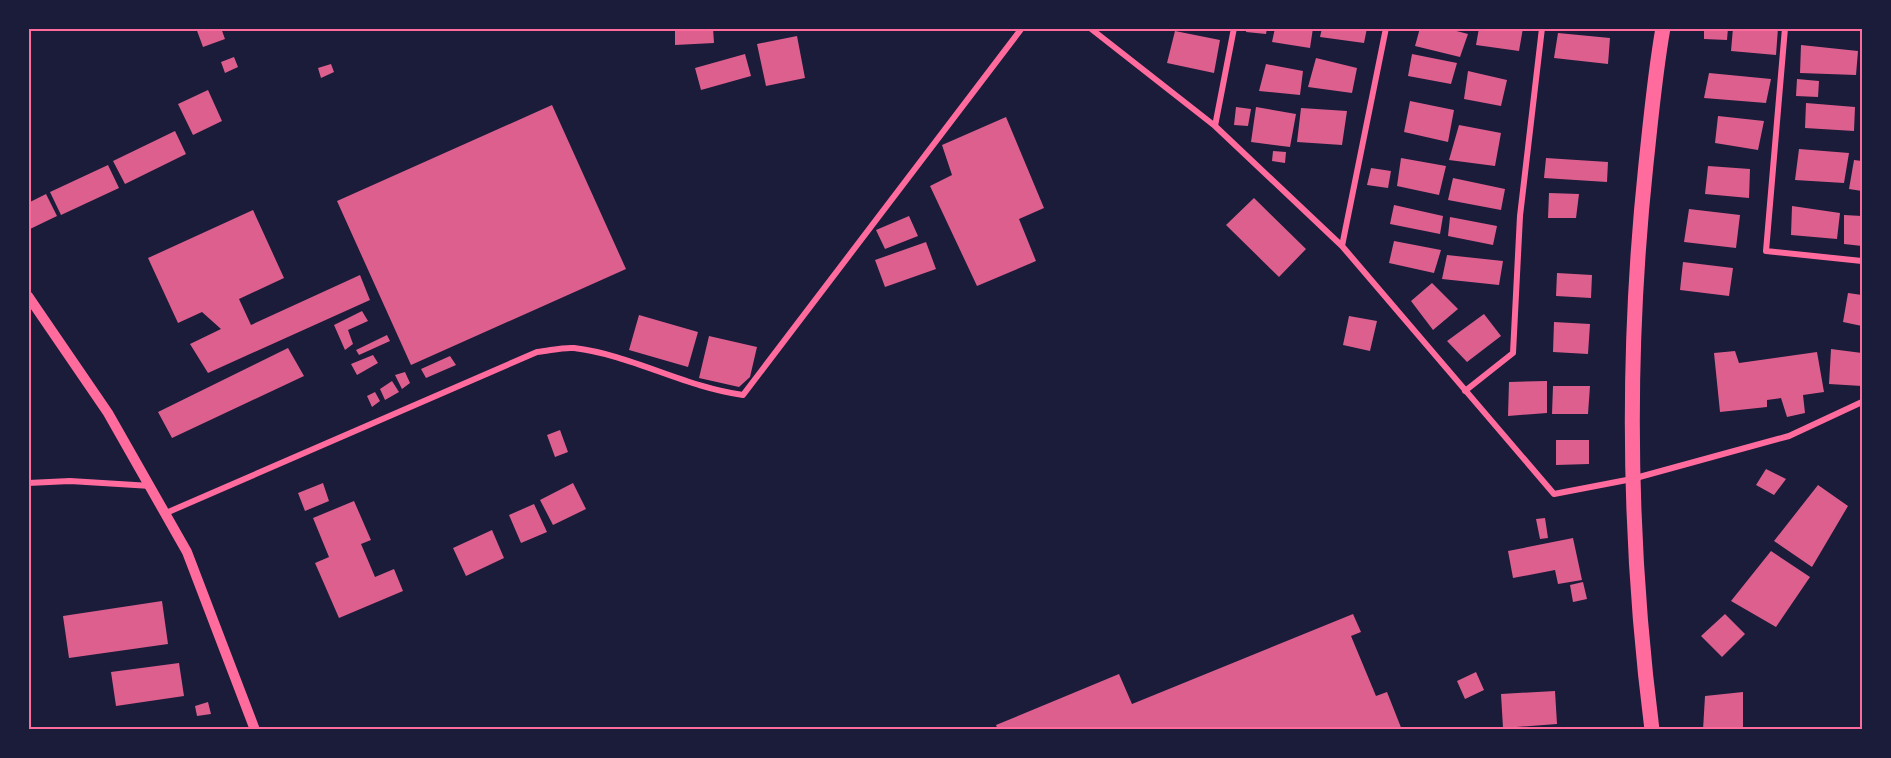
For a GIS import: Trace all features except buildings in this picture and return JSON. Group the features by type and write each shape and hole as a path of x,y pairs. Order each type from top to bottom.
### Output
{"main road":[{"path":"1652,729 1641,649 1632,479 1634,306 1639,231 1663,28"}],"street":[{"path":"166,513 537,352 571,348 609,354 714,391 743,395 1022,28"},
{"path":"1090,28 1215,126 1342,246 1554,494 1632,479 1789,436 1863,402"},
{"path":"1215,126 1234,28"},
{"path":"1342,246 1386,28"},
{"path":"1465,391 1513,353 1520,216 1542,28"},
{"path":"1785,28 1766,251 1863,261"},
{"path":"28,297 108,413 187,552 255,729"},
{"path":"28,483 70,481 151,486"}]}
